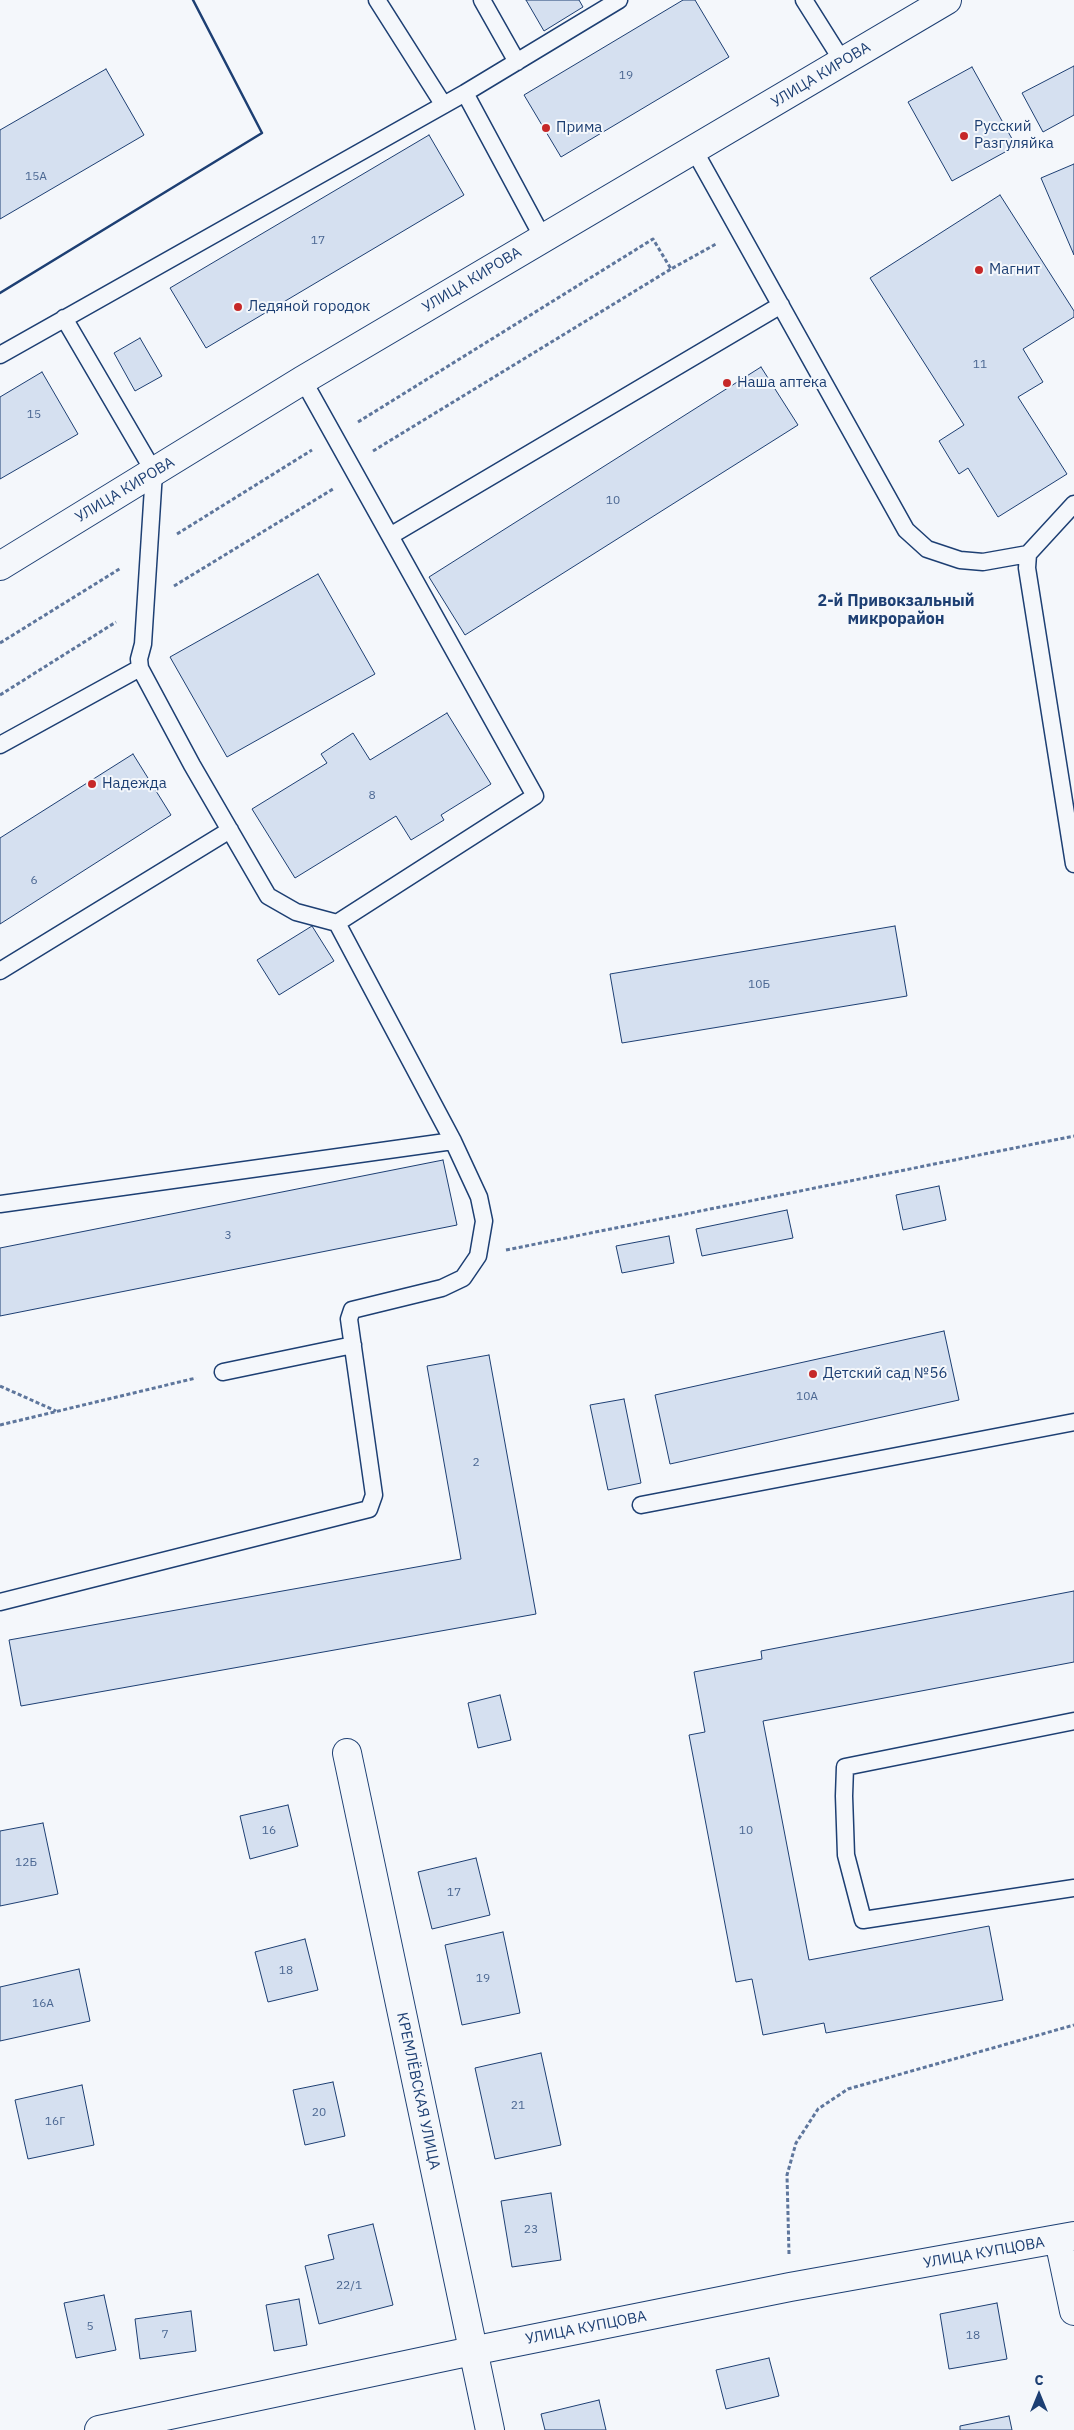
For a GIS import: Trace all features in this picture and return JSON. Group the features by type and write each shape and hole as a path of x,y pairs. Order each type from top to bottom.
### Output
{"street":[{"name":"УЛИЦА КИРОВА","path":"0,566 303,380 947,0"},
{"name":"КРЕМЛЁВСКАЯ УЛИЦА","path":"347,1752 490,2430"},
{"name":"УЛИЦА КУПЦОВА","path":"99,2430 472,2351 790,2287 1066,2238"},
{"path":"1066,2238 1074,2311"}],"lane":[{"path":"377,0 443,104"},
{"path":"482,0 517,62"},
{"path":"804,0 843,62"},
{"path":"0,355 443,104 465,94 615,1"},
{"path":"465,94 543,238"},
{"path":"694,150 906,530 927,549 960,560 982,562 1028,554 1074,504"},
{"path":"390,536 781,305"},
{"path":"64,318 154,472 143,644 139,658 140,668 192,765 268,896 296,912 338,923 535,796 303,380"},
{"path":"1028,554 1027,568 1074,864"},
{"path":"0,746 140,668"},
{"path":"0,971 230,830"},
{"path":"0,1602 369,1509 374,1495 349,1320 352,1310 442,1288 463,1278 478,1256 484,1221 479,1197 453,1141 338,923"},
{"path":"0,1204 453,1141"},
{"path":"223,1372 353,1345"},
{"path":"641,1505 1074,1422"},
{"path":"1074,1721 845,1767 844,1796 846,1855 863,1920 1074,1888"}],"path":[{"path":"0,695 671,269 739,231"},
{"path":"0,643 653,239 671,269"},
{"path":"478,1256 594,1231 1074,1136"},
{"path":"0,1425 223,1372"},
{"path":"0,1386 57,1412"},
{"path":"790,2287 786,2175 796,2143 818,2109 848,2089 1074,2025"}],"building":[{"path":"526,0 579,0 583,7 544,31"},
{"path":"683,0 695,0 729,57 561,157 524,95"},
{"path":"1074,66 1074,115 1043,132 1022,93"},
{"path":"972,67 1016,146 952,181 908,102"},
{"path":"106,69 144,135 0,219 0,130"},
{"path":"429,135 464,195 206,348 170,288"},
{"path":"1074,164 1074,255 1041,178"},
{"path":"1000,195 1074,311 1074,317 1023,349 1043,382 1018,397 1067,474 998,517 968,468 959,474 939,441 964,425 870,278"},
{"path":"140,338 162,376 135,391 114,353"},
{"path":"761,367 798,425 465,635 429,577"},
{"path":"42,372 78,434 0,479 0,397"},
{"path":"318,574 375,674 227,757 170,657"},
{"path":"447,713 491,784 441,815 444,820 411,840 396,816 295,878 252,809 327,763 321,754 353,733 370,760"},
{"path":"133,754 171,815 0,924 0,838"},
{"path":"312,926 334,961 279,995 257,960"},
{"path":"895,926 907,996 622,1043 610,974"},
{"path":"443,1160 457,1225 0,1316 0,1248"},
{"path":"939,1186 946,1220 903,1230 896,1195"},
{"path":"787,1210 793,1238 702,1256 696,1229"},
{"path":"669,1236 674,1263 622,1273 616,1246"},
{"path":"944,1331 959,1400 670,1464 655,1395"},
{"path":"489,1355 536,1614 21,1706 9,1640 461,1559 427,1366"},
{"path":"624,1399 641,1483 608,1490 590,1405"},
{"path":"1074,1591 1074,1662 763,1721 809,1960 989,1926 1003,2000 826,2033 824,2023 763,2035 752,1979 736,1982 689,1735 705,1732 694,1672 762,1659 761,1651"},
{"path":"500,1695 511,1740 478,1748 468,1703"},
{"path":"288,1805 298,1846 250,1859 240,1816"},
{"path":"43,1823 58,1894 0,1906 0,1831"},
{"path":"476,1858 490,1915 432,1929 418,1872"},
{"path":"503,1932 520,2013 462,2025 445,1945"},
{"path":"305,1939 318,1990 268,2002 255,1952"},
{"path":"79,1969 90,2021 0,2041 0,1987"},
{"path":"541,2053 561,2145 495,2159 475,2068"},
{"path":"333,2082 345,2136 305,2145 293,2090"},
{"path":"82,2085 94,2145 28,2159 15,2100"},
{"path":"551,2193 561,2260 512,2267 501,2201"},
{"path":"373,2224 393,2305 319,2324 305,2266 334,2259 328,2235"},
{"path":"104,2295 116,2350 76,2358 64,2303"},
{"path":"299,2299 307,2345 274,2351 266,2305"},
{"path":"997,2303 1007,2359 949,2369 940,2314"},
{"path":"191,2311 196,2351 140,2359 135,2319"},
{"path":"769,2358 779,2396 726,2409 716,2370"},
{"path":"599,2400 606,2430 545,2430 541,2414"},
{"path":"1009,2416 1012,2430 960,2430 960,2426"}],"wall":[{"path":"0,293 262,133 193,0"}],"place":[{"name":"Прима","path":"546,128"},
{"name":"Русский Разгуляйка","path":"964,136"},
{"name":"Магнит","path":"979,270"},
{"name":"Ледяной городок","path":"238,307"},
{"name":"Наша аптека","path":"727,383"},
{"name":"Надежда","path":"92,784"},
{"name":"Детский сад №56","path":"813,1374"}],"district":[{"name":"2-й Привокзальный микрорайон","path":"896,610"}]}
